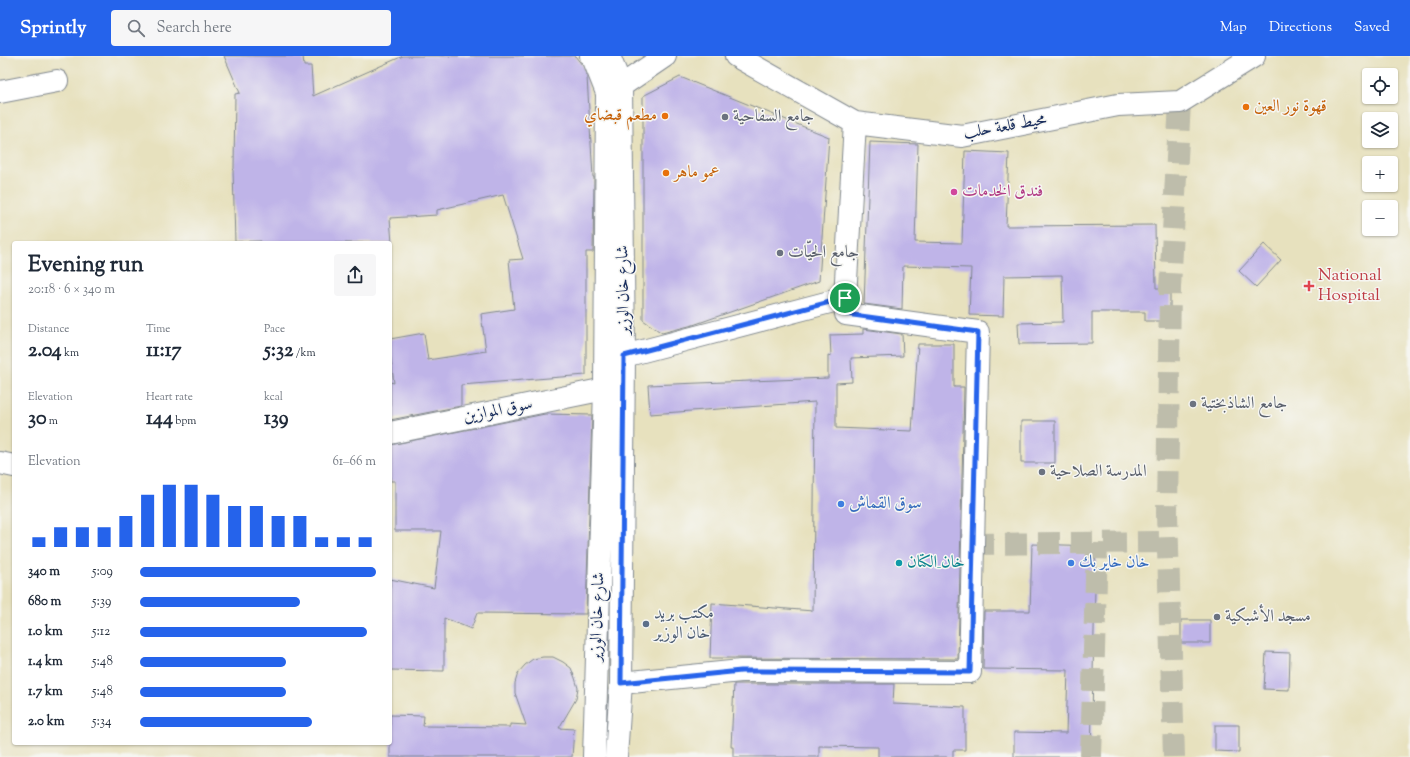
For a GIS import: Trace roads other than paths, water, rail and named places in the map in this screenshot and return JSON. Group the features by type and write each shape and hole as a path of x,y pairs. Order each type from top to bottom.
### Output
{"street":[{"path":"591,56 614,90"},
{"path":"609,56 614,90"},
{"path":"614,90 665,56"},
{"name":"محيط قلعة حلب","path":"736,56 855,123 962,136 1118,105 1180,102 1254,56"},
{"path":"0,92 57,81"},
{"name":"شارع خان الوزير","path":"614,90 624,356 621,683 616,757"},
{"name":"شارع خان الوزير","path":"594,757 593,746 601,542 614,90"},
{"path":"621,683 741,671 970,672 978,332 846,314 845,298 855,123"},
{"path":"624,356 845,298"},
{"name":"سوق الموازين","path":"392,433 605,389"},
{"path":"0,463 12,466"}],"tunnel":[{"path":"1174,757 1167,513 1170,288 1180,102"},
{"path":"972,544 1167,542"},
{"path":"1091,757 1097,543"}],"place":[{"name":"قهوة نور العين","path":"1246,107"},
{"name":"مطعم قبضاي","path":"665,116"},
{"name":"جامع السفاحية","path":"725,117"},
{"name":"عمو ماهر","path":"666,173"},
{"name":"فندق الخدمات","path":"954,192"},
{"name":"جامع الحيّات","path":"780,253"},
{"name":"National Hospital","path":"1309,286"},
{"name":"جامع الشاذبختية","path":"1193,404"},
{"name":"المدرسة الصلاحية","path":"1042,472"},
{"name":"سوق القماش","path":"841,504"},
{"name":"خان_الكتان","path":"899,563"},
{"name":"خان خاير بك","path":"1071,563"},
{"name":"مسجد الأشبكية","path":"1217,617"},
{"name":"مكتب بريد خان الوزير","path":"646,624"}]}
